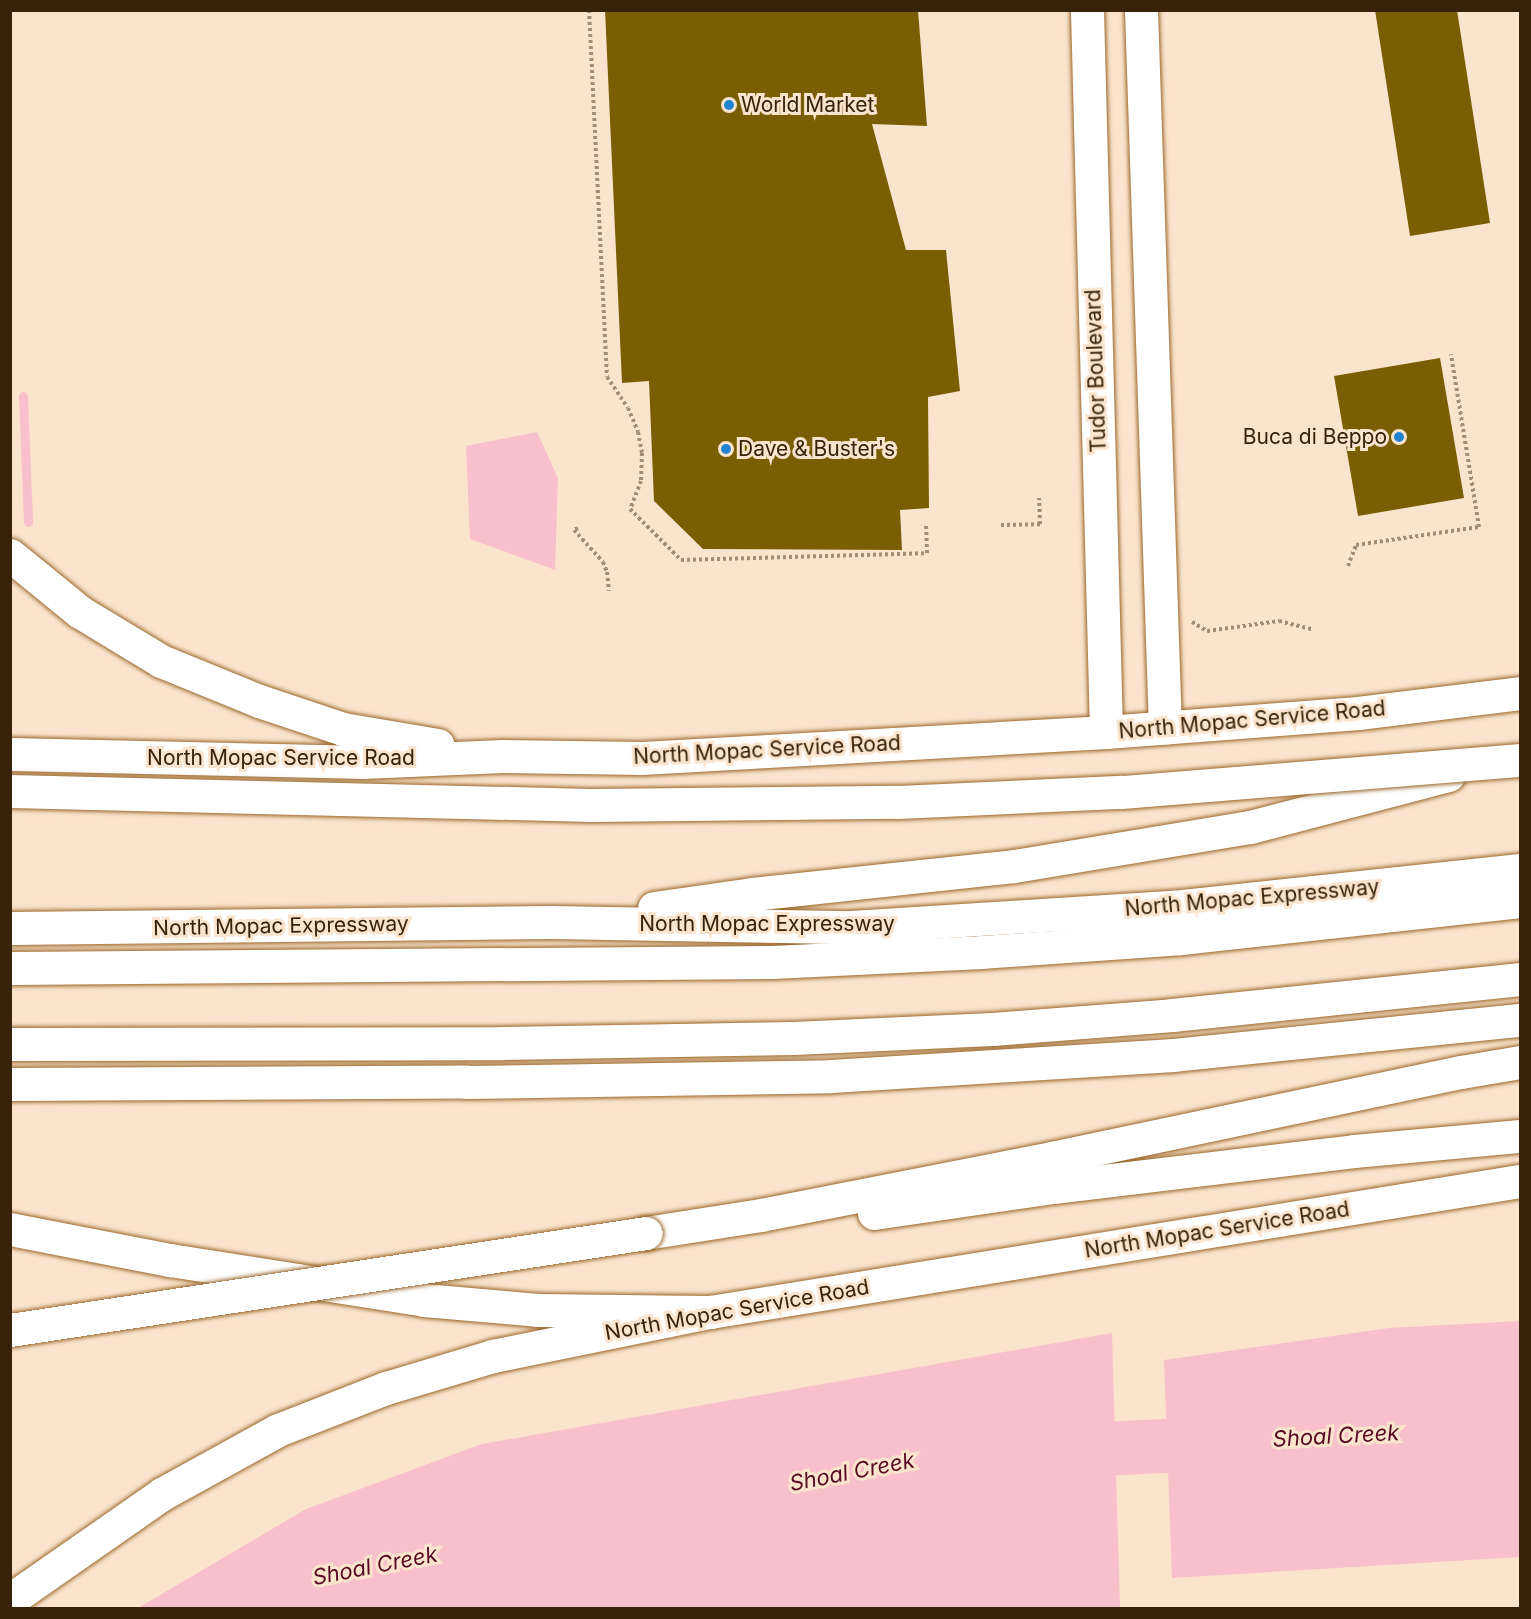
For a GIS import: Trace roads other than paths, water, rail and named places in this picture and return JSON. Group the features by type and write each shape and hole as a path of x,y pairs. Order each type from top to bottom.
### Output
{"main road":[{"name":"Tudor Boulevard","path":"1086,10 1106,732"},
{"path":"1141,10 1165,728"},
{"path":"10,555 80,612 161,661 259,701 343,729 502,756"},
{"name":"North Mopac Service Road","path":"10,754 363,762 502,756 642,758 1165,728 1358,713 1521,693"},
{"path":"551,922 752,894 1014,866 1250,827 1521,756"},
{"path":"10,791 591,805 898,802 1122,792 1521,760"},
{"name":"North Mopac Expressway","path":"10,928 551,922 850,927 1173,907 1521,870"},
{"path":"10,968 772,962 982,952 1181,938 1521,901"},
{"path":"10,1044 502,1043 793,1038 992,1029 1160,1016 1521,979"},
{"path":"10,1084 466,1082 831,1076 1173,1055 1521,1020"},
{"path":"10,1330 761,1215 1052,1158 1461,1072 1521,1062"},
{"path":"761,1215 867,1214 1053,1187 1354,1151 1521,1136"},
{"name":"North Mopac Service Road","path":"10,1600 162,1494 279,1430 386,1388 493,1356 710,1312 1521,1181"},
{"path":"10,1229 170,1260 424,1300 538,1310 710,1312"}],"water":[{"path":"537,432 558,478 555,570 470,539 466,446"},
{"path":"1520,1321 1520,1557 1172,1578 1164,1360 1389,1328"},
{"path":"1112,1333 1120,1608 138,1608 306,1509 482,1444"}],"waterway":[{"path":"23,396 28,522"},
{"name":"Shoal Creek","path":"1041,1452 1243,1442"}],"place":[{"name":"World Market","path":"729,105"},
{"name":"Buca di Beppo","path":"1399,437"},
{"name":"Dave & Buster's","path":"726,449"}]}
